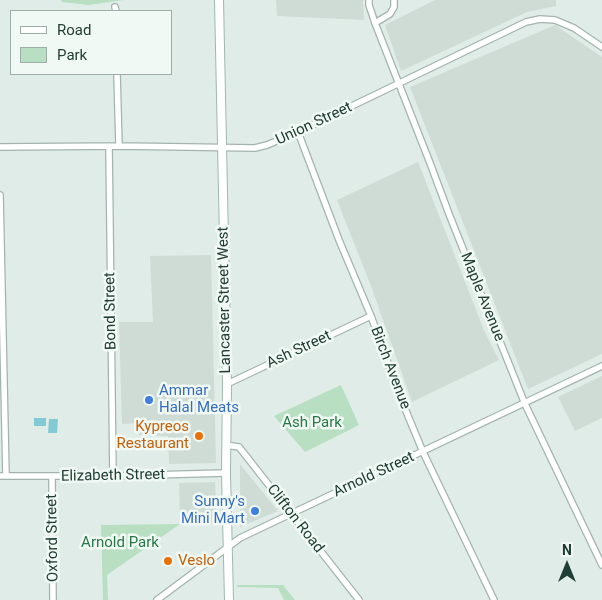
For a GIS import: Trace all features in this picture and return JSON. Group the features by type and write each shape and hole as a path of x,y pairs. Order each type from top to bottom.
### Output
{"main road":[{"name":"Lancaster Street West","path":"219,0 227,384 226,474 230,600"}],"street":[{"name":"Maple Avenue","path":"369,0 375,23 459,241 525,404 602,566"},
{"path":"375,23 390,14 394,7 394,0"},
{"name":"Union Street","path":"0,147 255,148 298,132 526,22 540,19 555,20 574,28 602,47"},
{"path":"117,75 119,146"},
{"name":"Birch Avenue","path":"298,132 423,452 494,600"},
{"name":"Bond Street","path":"109,146 113,476"},
{"path":"0,195 3,476"},
{"name":"Ash Street","path":"227,384 371,316"},
{"name":"Arnold Street","path":"157,600 240,538 602,366"},
{"name":"Clifton Road","path":"226,446 239,448 359,600"},
{"name":"Elizabeth Street","path":"3,476 226,474"},
{"name":"Oxford Street","path":"52,476 53,600"}],"shaded area":[{"path":"276,0 363,0 364,20 277,16"},
{"path":"435,0 556,0 556,6 527,12 401,71 385,25"},
{"path":"555,25 602,57 602,354 528,389 410,87"},
{"path":"418,162 484,330 499,360 412,402 371,286 337,200"},
{"path":"211,255 216,463 169,464 168,436 139,435 139,423 122,424 119,322 153,322 150,256"},
{"path":"602,376 602,418 575,431 558,397"},
{"path":"240,464 278,511 240,527"},
{"path":"215,482 217,523 180,524 179,483"}],"green space":[{"path":"61,0 123,0 89,5 62,2"},
{"name":"Ash Park","path":"341,385 359,425 305,452 274,416"},
{"name":"Arnold Park","path":"180,524 107,575 108,600 103,600 101,525"},
{"path":"237,585 283,585 295,600 284,600 278,588 237,587"}],"water":[{"path":"34,418 46,418 46,426 34,426"},
{"path":"49,419 58,419 57,433 48,433"}],"place":[{"name":"Ammar Halal Meats","path":"149,400"},
{"name":"Kypreos Restaurant","path":"199,436"},
{"name":"Sunny's Mini Mart","path":"255,511"},
{"name":"Veslo","path":"168,561"}]}
